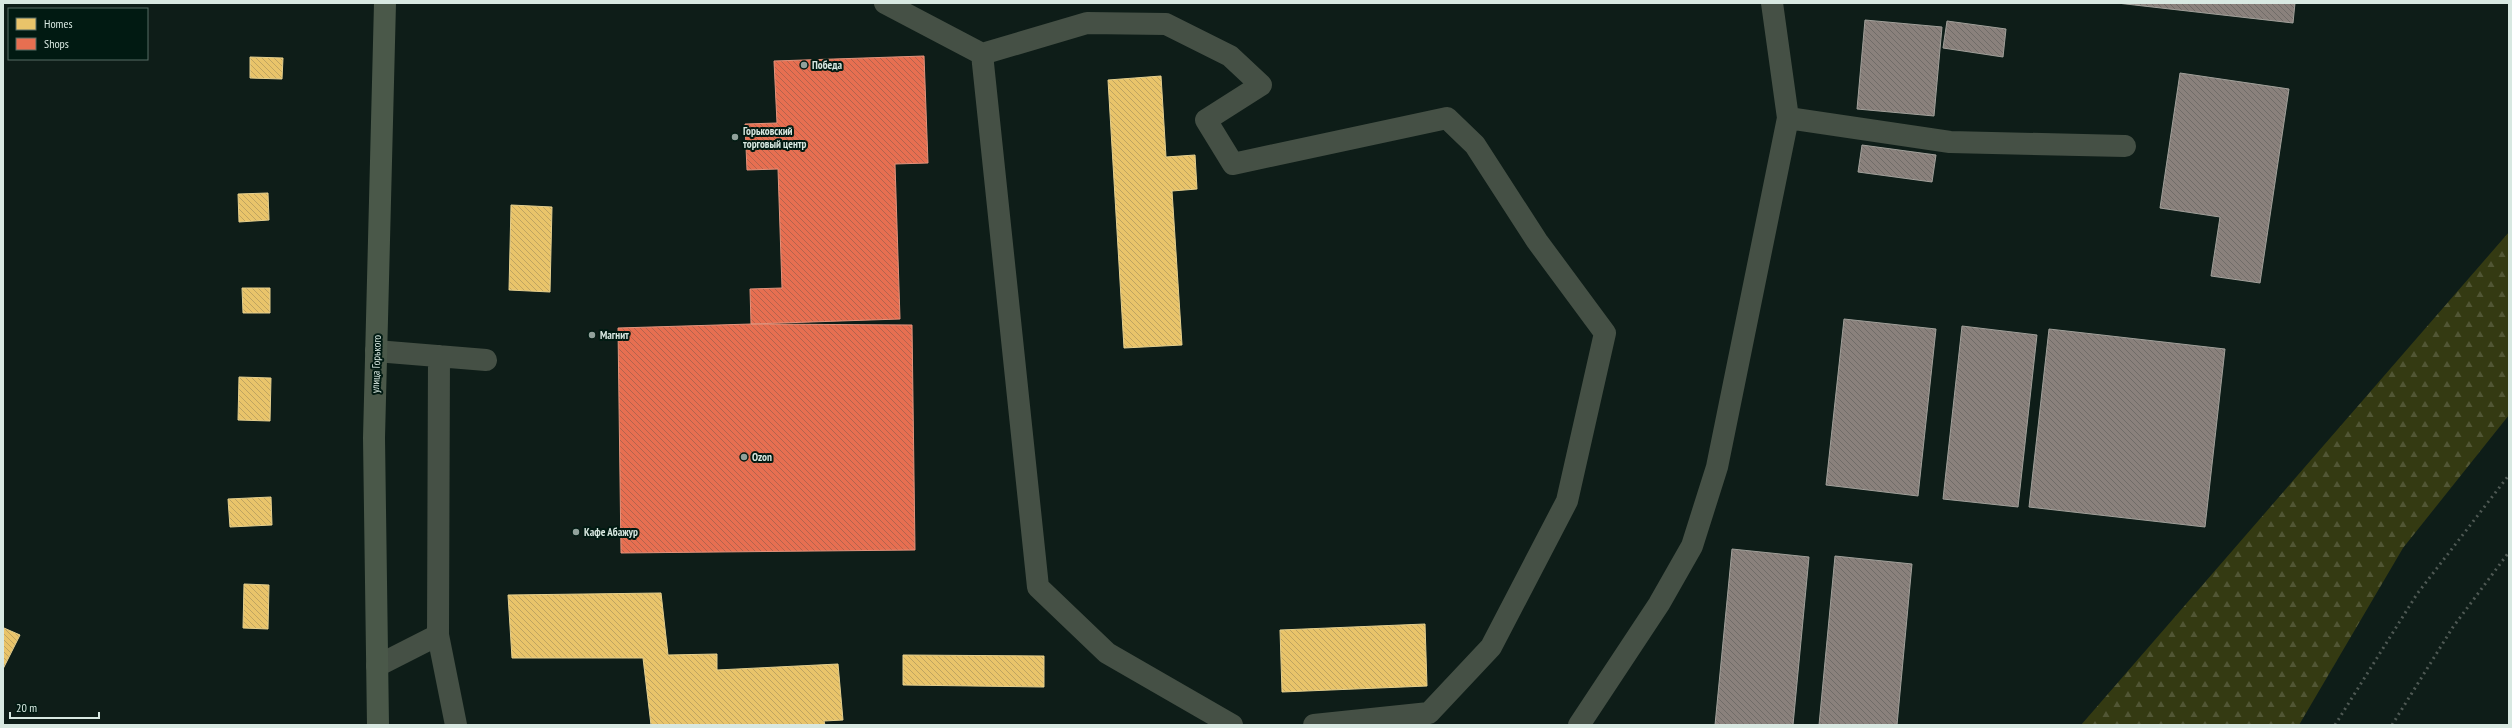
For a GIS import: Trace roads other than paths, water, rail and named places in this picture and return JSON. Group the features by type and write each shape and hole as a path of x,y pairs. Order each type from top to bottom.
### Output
{"main road":[{"name":"улица Горького","path":"378,725 374,438 385,3"}],"lane":[{"path":"885,3 982,54 1087,23 1166,24 1230,56 1261,85 1206,120 1233,164 1447,118 1475,144 1537,240 1605,333 1567,501 1491,647 1428,713 1314,725"},
{"path":"1579,725 1659,604 1692,546 1717,467 1788,118 1772,3"},
{"path":"982,54 1038,587 1107,653 1232,725"},
{"path":"1788,118 1950,142 2125,146"},
{"path":"376,351 486,360"},
{"path":"439,356 438,635 456,725"},
{"path":"377,666 438,635"}],"railway":[{"path":"2335,725 2417,594 2509,475"},
{"path":"2392,725 2453,627 2509,552"}],"place":[{"name":"Победа","path":"804,65"},
{"name":"Горьковский торговый центр","path":"735,137"},
{"name":"Магнит","path":"592,335"},
{"name":"Ozon","path":"744,457"},
{"name":"Кафе Абажур","path":"576,532"}]}
